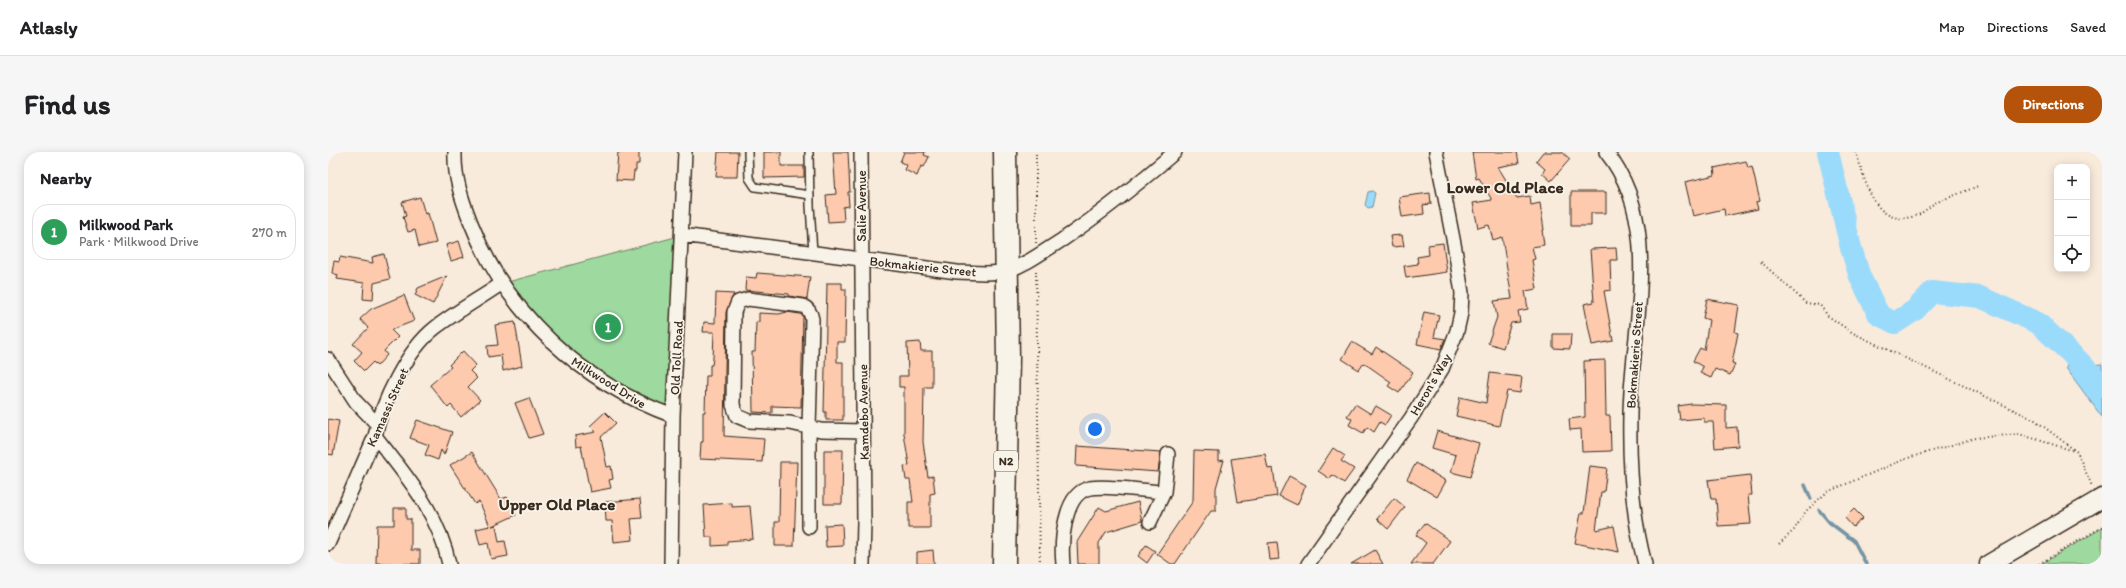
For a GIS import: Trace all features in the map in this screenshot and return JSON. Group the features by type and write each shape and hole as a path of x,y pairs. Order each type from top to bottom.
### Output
{"highway":[{"name":"N2","path":"1004,564 1008,358 1005,271 1005,152"}],"street":[{"name":"Milkwood Drive","path":"455,152 458,186 479,245 501,284 525,314 553,344 582,368 654,409 673,416"},
{"name":"Old Toll Road","path":"671,564 673,416 685,152"},
{"name":"Salie Avenue","path":"861,152 862,260"},
{"name":"Bokmakierie Street","path":"682,235 957,272 985,273 1005,271 1036,257 1085,224 1142,181 1175,152"},
{"name":"Heron's Way","path":"1308,564 1411,418 1442,369 1457,331 1461,313 1462,292 1436,152"},
{"name":"Bokmakierie Street","path":"1606,152 1622,174 1629,189 1638,233 1641,258 1630,414 1634,501 1645,564"},
{"name":"Kamdebo Avenue","path":"862,260 863,564"},
{"name":"Kamassi Street","path":"328,544 395,382 420,344 434,329 501,284"},
{"path":"809,527 809,428 811,313 808,308 803,306 748,298 738,302 734,312 733,405 736,416 749,421 790,423 809,428 834,431 863,431"},
{"path":"328,359 344,386 376,430 430,512 449,564"},
{"path":"1150,522 1164,492 1168,454"},
{"path":"1063,564 1063,528 1075,499 1082,491 1090,488 1103,488 1164,492"},
{"path":"1989,564 2100,499"}],"lane":[{"path":"748,152 748,178 755,187 810,195"},
{"path":"810,152 810,195 813,253"}],"path":[{"path":"1036,152 1040,564"},
{"path":"1856,152 1870,192 1878,207 1886,215 1898,219 1920,214 1934,204 1978,186"},
{"path":"1761,262 1806,303 1820,305 1828,316 1853,333 2035,420 2077,452 2100,499"},
{"path":"1779,544 1794,530 1806,510 1827,492 1908,458 1944,446 1976,438 2019,434 2077,452"},
{"path":"2039,564 2102,527"}],"green space":[{"path":"679,236 670,413 584,366 504,283"},
{"path":"2102,528 2102,564 2041,564"}],"water":[{"path":"1372,191 1375,193 1372,207 1368,208 1365,205 1368,192"},
{"path":"2078,360 2087,365 2102,364 2102,417 2066,368 2068,361"}],"building":[{"path":"618,152 639,152 639,164 636,164 636,171 634,171 633,181 616,180"},
{"path":"718,152 738,152 737,177 716,177"},
{"path":"764,152 781,152 781,166 804,166 804,177 764,178"},
{"path":"833,152 848,152 850,192 848,192 849,206 843,207 844,221 828,222 826,195 836,194"},
{"path":"904,152 925,152 924,155 929,157 924,167 921,166 917,176 905,170 907,165 900,162"},
{"path":"1472,152 1517,152 1519,163 1498,167 1517,198 1530,196 1531,205 1540,203 1544,230 1542,230 1544,245 1532,247 1535,259 1532,260 1537,289 1525,291 1528,309 1518,311 1520,322 1511,323 1503,348 1488,343 1497,317 1494,301 1512,299 1502,237 1493,240 1489,225 1478,228 1473,203 1492,200 1479,178 1476,179"},
{"path":"1543,152 1562,152 1570,159 1551,181 1542,173 1545,169 1536,161"},
{"path":"1746,161 1748,168 1752,167 1760,201 1756,202 1758,209 1725,216 1724,209 1693,216 1685,182 1715,175 1714,168"},
{"path":"1571,192 1606,192 1606,213 1591,213 1591,226 1571,226"},
{"path":"1430,193 1431,204 1423,205 1424,214 1402,217 1399,197"},
{"path":"420,197 425,214 428,213 436,243 419,247 415,230 408,232 403,217 406,216 402,202"},
{"path":"1402,235 1404,246 1392,247 1390,236"},
{"path":"459,241 464,257 451,261 446,245"},
{"path":"1443,243 1447,272 1406,278 1404,266 1418,264 1417,257 1429,255 1428,245"},
{"path":"1616,248 1617,260 1610,260 1611,290 1604,291 1613,341 1592,345 1584,304 1594,302 1590,249"},
{"path":"384,254 390,279 374,283 373,300 363,299 364,283 337,279 338,275 332,273 334,261 339,262 340,257 373,263 372,257"},
{"path":"757,273 810,277 807,299 789,296 789,294 745,290 746,277 756,278"},
{"path":"447,276 433,304 415,295 418,288"},
{"path":"827,283 842,283 842,289 846,289 845,342 837,342 837,362 843,362 843,420 826,420 826,412 824,412"},
{"path":"716,293 734,294 726,312 724,436 764,439 762,462 700,459 701,442 703,442 703,412 705,412 706,376 710,376 710,365 712,365 714,332 703,332 704,322 715,323"},
{"path":"404,295 414,321 391,330 398,337 384,351 387,355 377,366 373,362 364,371 354,361 362,352 353,344 368,328 360,319 371,309"},
{"path":"1707,299 1739,305 1735,332 1738,333 1732,363 1735,364 1730,375 1715,369 1711,378 1700,373 1703,367 1693,361 1700,348 1704,350 1709,320 1703,318"},
{"path":"787,312 800,314 803,316 801,407 772,406 772,413 753,412 752,352 755,352 756,322 759,322 759,313 779,314"},
{"path":"1424,312 1439,315 1434,337 1445,339 1441,349 1417,344"},
{"path":"515,322 522,366 503,371 501,355 488,357 487,346 498,345 495,325"},
{"path":"1553,334 1571,334 1570,349 1553,348"},
{"path":"920,342 921,351 932,351 932,387 924,387 923,442 928,477 933,476 935,493 930,494 930,528 908,528 908,502 913,502 910,480 906,480 904,466 909,465 904,434 904,387 899,387 899,376 908,376 907,343"},
{"path":"1352,342 1372,354 1376,347 1413,372 1399,393 1388,386 1391,382 1364,363 1359,370 1342,359"},
{"path":"463,351 476,365 470,371 477,378 468,387 480,400 461,417 451,405 448,408 430,385 451,367 449,365"},
{"path":"1605,360 1606,416 1610,416 1611,451 1582,452 1581,429 1570,430 1569,419 1585,417 1584,361"},
{"path":"1490,373 1522,377 1520,393 1507,391 1499,426 1456,416 1460,397 1486,403"},
{"path":"529,398 543,434 529,438 515,403"},
{"path":"1355,404 1371,414 1376,406 1391,415 1385,425 1380,422 1374,432 1367,427 1363,433 1349,425 1352,419 1347,416"},
{"path":"1691,404 1726,405 1726,428 1737,427 1738,446 1715,448 1713,422 1704,422 1704,418 1680,420 1678,406"},
{"path":"605,412 616,423 601,437 607,467 611,466 613,479 609,480 611,488 590,492 581,446 576,447 575,436 596,432 590,426"},
{"path":"328,419 339,421 333,455 328,454"},
{"path":"417,420 452,432 444,455 441,450 438,460 425,455 429,445 410,438"},
{"path":"1437,431 1479,443 1470,477 1451,472 1456,455 1432,448"},
{"path":"1077,446 1161,452 1158,472 1076,466"},
{"path":"1333,448 1345,456 1341,461 1354,469 1344,483 1332,475 1330,479 1318,471"},
{"path":"824,450 843,450 842,504 824,504"},
{"path":"1194,451 1219,452 1219,461 1224,460 1216,488 1216,511 1211,511 1175,564 1171,564 1157,554 1193,501"},
{"path":"472,452 501,499 507,497 516,515 492,526 496,525 499,542 505,541 508,556 491,559 488,543 480,545 476,529 490,526 479,501 475,504 450,465"},
{"path":"1265,454 1268,469 1273,468 1277,496 1238,502 1231,459"},
{"path":"780,462 797,462 794,546 775,546 775,522 779,522"},
{"path":"1416,463 1446,481 1437,497 1407,479"},
{"path":"1590,466 1607,468 1604,492 1601,492 1596,530 1614,526 1619,552 1575,543 1581,513 1584,513"},
{"path":"1750,475 1752,495 1748,495 1751,524 1718,526 1716,499 1711,499 1708,480"},
{"path":"1289,476 1306,485 1297,505 1279,496"},
{"path":"1394,498 1405,507 1388,529 1377,519"},
{"path":"640,499 642,518 631,519 633,540 614,542 612,521 606,521 605,502"},
{"path":"1138,502 1142,521 1106,532 1099,543 1099,564 1078,564 1077,542 1099,507 1106,511"},
{"path":"732,503 732,507 750,506 753,539 727,541 727,545 712,546 712,537 706,537 704,505"},
{"path":"394,508 406,508 406,519 411,519 411,550 420,550 420,564 376,563 377,525 394,525"},
{"path":"1854,509 1863,518 1853,527 1845,518"},
{"path":"1425,523 1450,541 1433,564 1411,564 1426,543 1416,535"},
{"path":"842,524 843,546 826,547 825,525"},
{"path":"1277,542 1279,559 1270,560 1268,543"},
{"path":"1146,545 1155,551 1147,563 1138,556"},
{"path":"933,550 934,564 917,564 917,552"},
{"path":"1375,550 1383,564 1351,564"}],"waterway":[{"path":"1828,152 1851,248 1860,277 1879,315 1895,323 1915,310 1932,292 1980,297 2038,323 2078,360 2102,386"},
{"path":"1805,485 1811,499"},
{"path":"1819,510 1829,522 1854,541 1866,564"}],"place":[{"name":"Milkwood Park","path":"608,327"}],"district":[{"name":"Lower Old Place","path":"1505,187"},
{"name":"Upper Old Place","path":"557,504"}]}
